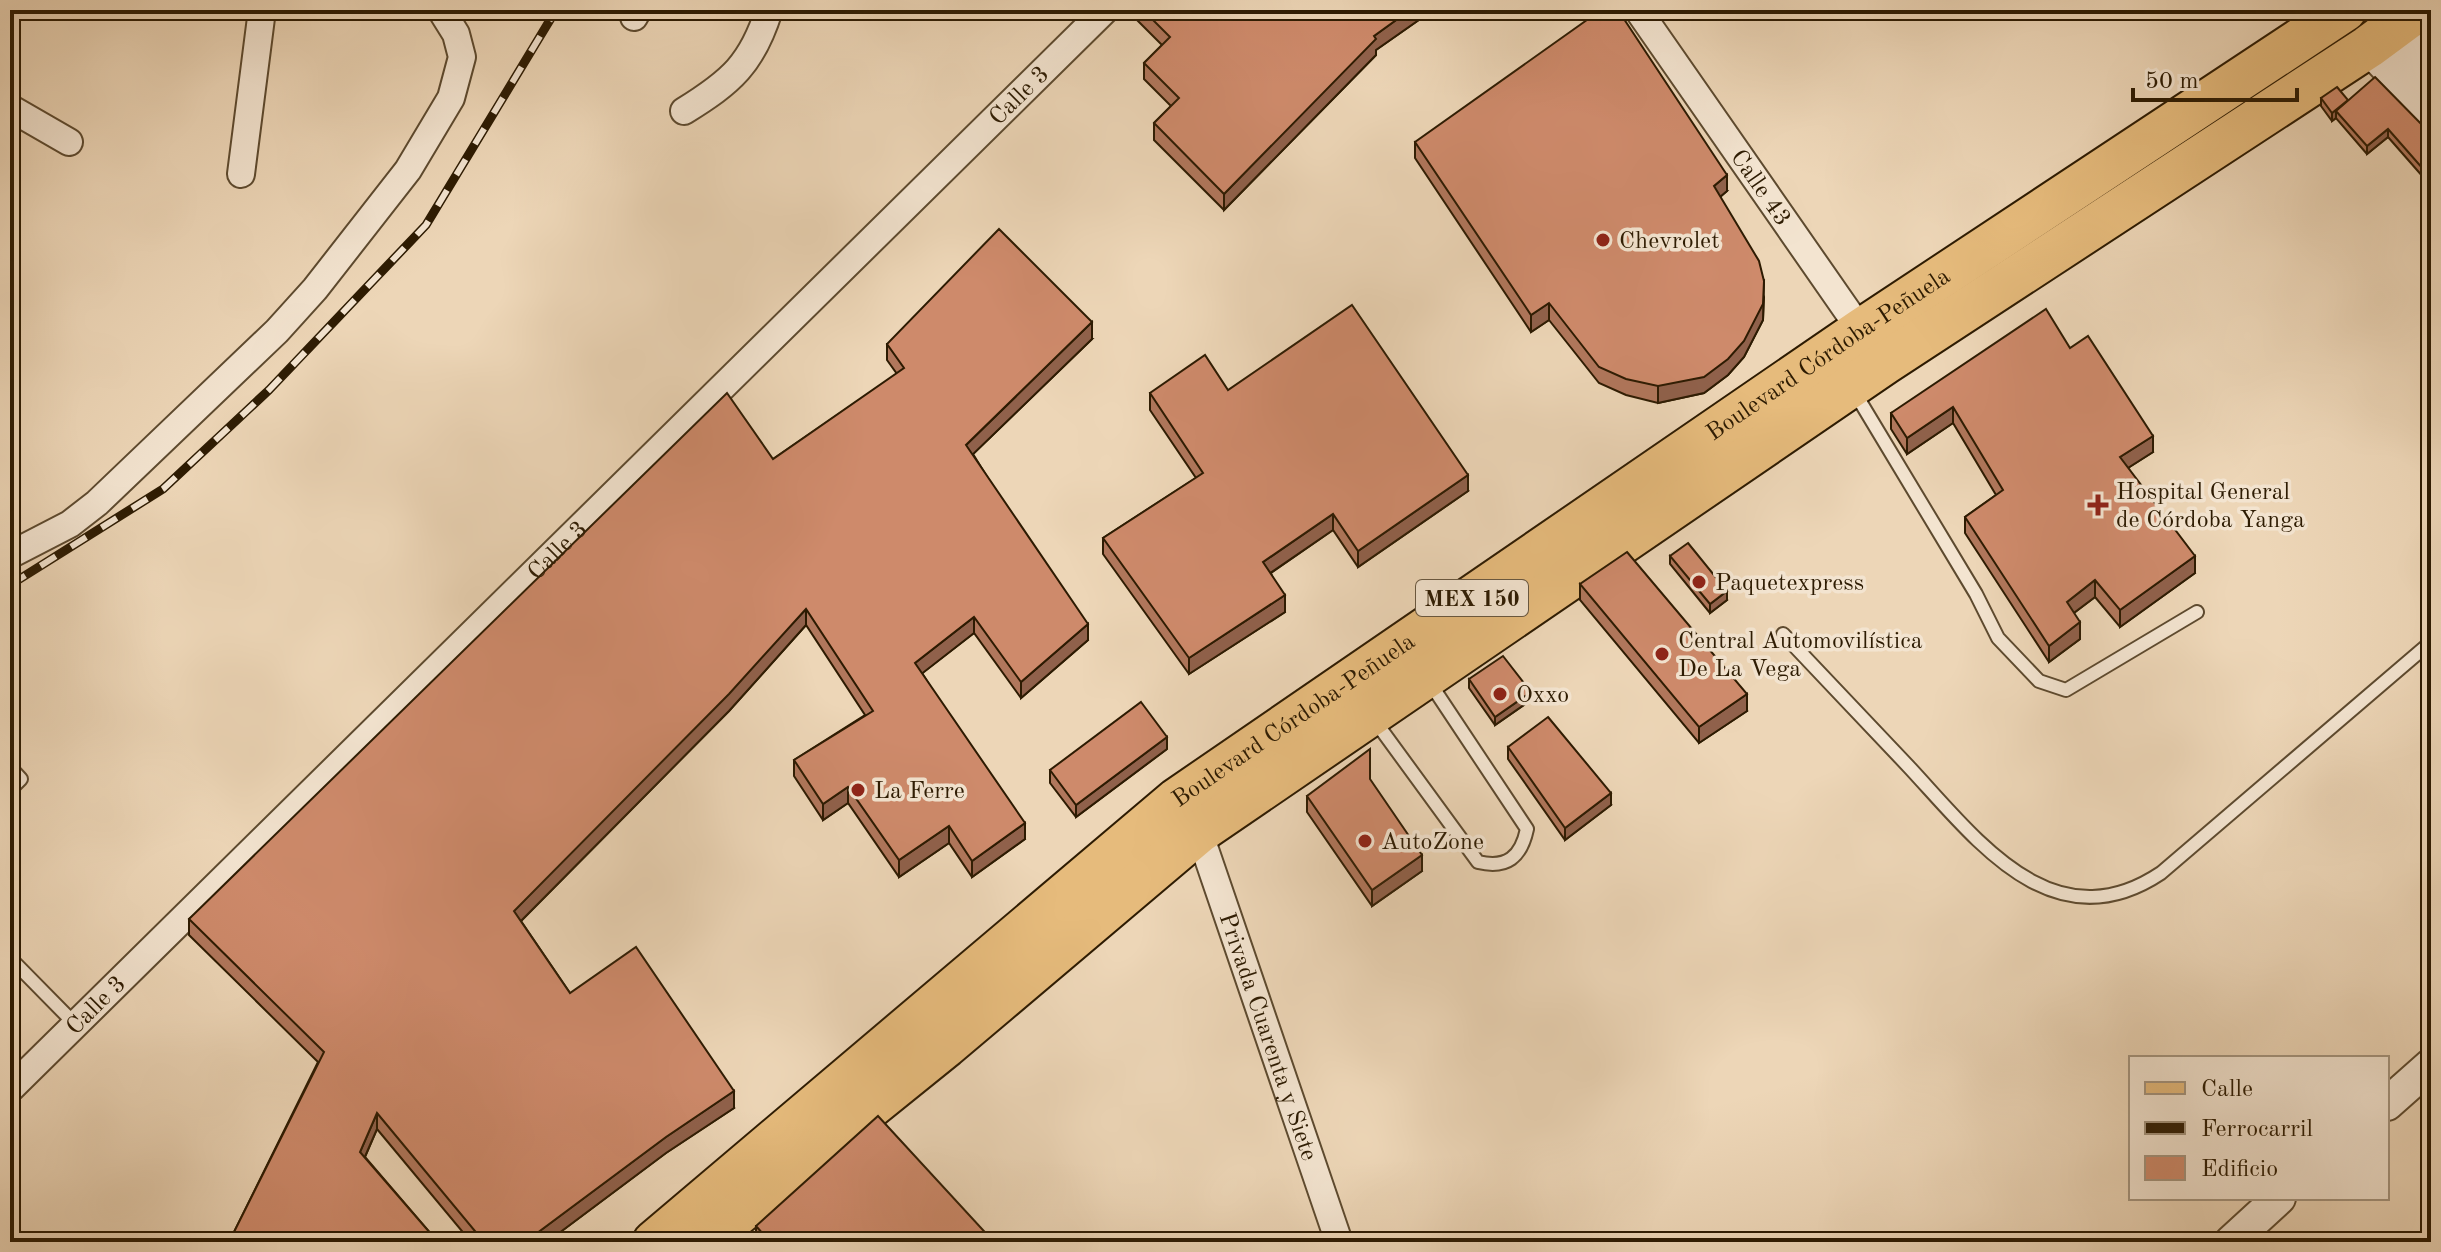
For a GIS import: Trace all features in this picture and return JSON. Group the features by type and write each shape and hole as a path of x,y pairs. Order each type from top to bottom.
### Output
{"main road":[{"name":"Boulevard Córdoba-Peñuela","path":"654,1242 1188,816 1873,347 2367,19"},
{"name":"Boulevard Córdoba-Peñuela","path":"1415,660 1851,387 1873,347"},
{"name":"Boulevard Córdoba-Peñuela","path":"703,1242 946,1046 1188,816"}],"street":[{"path":"241,174 262,10"},
{"path":"10,555 70,524 97,503 148,449 277,331 315,289 408,170 451,98 462,57 456,34 441,10"},
{"path":"684,111 742,68 760,40 769,10"},
{"name":"Calle 3","path":"10,1089 1105,10"},
{"name":"Calle 43","path":"1638,10 1873,347"},
{"path":"2367,19 2431,70"},
{"path":"2367,19 2431,114"},
{"path":"10,108 69,142"},
{"name":"Privada Cuarenta y Siete","path":"1188,816 1339,1242"},
{"path":"2389,1102 2431,1065"},
{"path":"2231,1242 2277,1200"}],"lane":[{"path":"1851,387 1976,594 1998,638 2039,681 2066,690 2197,612"},
{"path":"1783,634 1996,860 2058,892 2085,897 2114,896 2137,889 2161,873 2431,642"},
{"path":"1359,699 1478,862 1496,867 1513,860 1523,846 1527,829 1415,660"},
{"path":"10,767 21,779 10,790"},
{"path":"10,958 75,1024"}],"building":[{"path":"1143,10 1410,10 1374,36 1376,39 1224,194 1154,123 1179,98 1144,63 1170,37"},
{"name":"Chevrolet","path":"1601,10 1618,10 1727,175 1714,186 1759,261 1764,281 1763,304 1744,341 1728,359 1704,377 1658,386 1626,379 1599,367 1549,303 1531,315 1415,142"},
{"path":"2375,77 2431,134 2431,178 2388,129 2367,146 2336,111"},
{"path":"2337,87 2348,100 2332,113 2321,98"},
{"path":"999,229 1092,322 966,445 1088,624 1021,682 974,617 915,663 1025,823 972,861 949,826 899,860 848,787 823,804 794,760 873,711 806,609 729,694 514,911 570,993 636,947 734,1091 666,1137 525,1242 484,1242 377,1113 360,1152 438,1242 237,1242 232,1236 324,1052 189,919 727,393 773,459 904,368 887,344"},
{"path":"1352,305 1468,475 1358,551 1333,514 1263,562 1285,595 1189,658 1103,538 1203,473 1150,393 1205,355 1228,390"},
{"path":"2046,309 2070,348 2088,336 2153,436 2120,457 2195,556 2120,610 2095,580 2067,602 2080,622 2049,646 1965,517 2003,490 1953,407 1907,438 1891,413"},
{"name":"Paquetexpress","path":"1688,543 1727,591 1710,604 1670,556"},
{"name":"Central Automovilística De La Vega","path":"1627,552 1747,694 1699,727 1580,584"},
{"name":"Oxxo","path":"1503,656 1531,692 1495,717 1469,679"},
{"path":"1141,702 1167,737 1076,805 1050,770"},
{"path":"1548,717 1611,793 1565,828 1508,747"},
{"name":"AutoZone","path":"1370,749 1370,779 1422,855 1372,890 1307,796"},
{"path":"878,1116 994,1242 770,1242 756,1226"}],"railway":[{"path":"10,585 163,489 269,390 426,225 556,10"}],"place":[{"name":"Chevrolet","path":"1603,240"},
{"name":"Hospital General de Córdoba Yanga","path":"2098,505"},
{"name":"Paquetexpress","path":"1699,582"},
{"name":"Central Automovilística De La Vega","path":"1662,654"},
{"name":"Oxxo","path":"1500,694"},
{"name":"La Ferre","path":"858,790"},
{"name":"AutoZone","path":"1365,841"}]}
